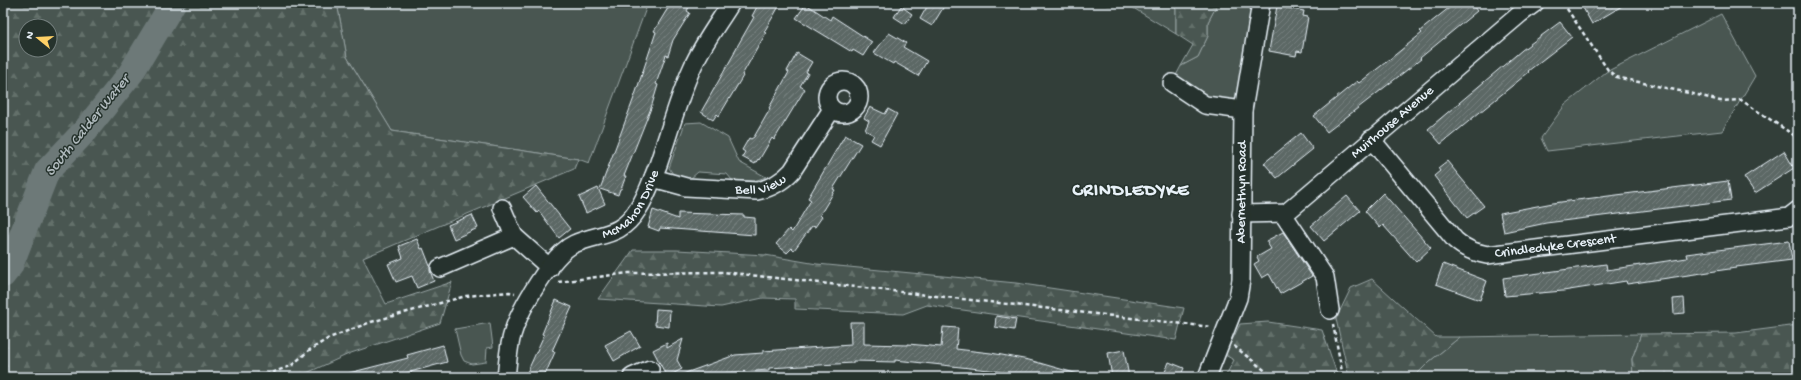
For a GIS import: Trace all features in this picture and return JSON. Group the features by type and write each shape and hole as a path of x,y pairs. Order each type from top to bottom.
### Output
{"street":[{"name":"McMahon Drive","path":"506,377 512,333 534,290 560,255 573,244 614,232 624,226 640,207 653,178 692,67 731,3"},
{"name":"Abernethyn Road","path":"1207,377 1238,298 1241,280 1243,110 1260,3"},
{"name":"Muirhouse Avenue","path":"1283,214 1535,3"},
{"path":"1172,83 1204,105 1243,110"},
{"name":"Bell View","path":"653,178 686,187 757,191 768,188 785,179 792,171 832,109"},
{"name":"Crindledyke Crescent","path":"1371,140 1455,240 1463,247 1481,254 1500,254 1795,214"},
{"path":"502,208 514,236 550,268"},
{"path":"1241,214 1283,214 1325,277 1330,310"},
{"path":"440,268 514,236"}],"path":[{"path":"1563,3 1608,70 1616,77 1720,101 1741,100 1798,138"},
{"path":"259,377 291,366 308,351 329,338 371,322 466,296 534,290 629,273 723,272 1224,332 1240,352 1273,377"},
{"path":"1334,333 1343,377"}],"green space":[{"path":"3,3 337,3 347,57 392,131 578,159 574,169 363,258 386,304 452,282 440,323 351,353 298,377 3,377"},
{"path":"337,3 648,3 589,163 578,159 392,131 347,57"},
{"path":"1103,3 1171,3 1176,9 1176,34 1130,6 1107,5"},
{"path":"1171,3 1218,3 1208,22 1208,36 1198,57 1181,66 1193,45 1176,34 1176,9"},
{"path":"1218,3 1261,3 1243,110 1224,108 1172,83 1181,66 1198,57 1208,36 1208,22"},
{"path":"1721,14 1755,76 1722,131 1547,151 1541,138 1565,105 1606,72"},
{"path":"701,122 728,138 739,162 766,177 754,181 732,180 727,174 698,172 690,179 673,174 669,168 685,123"},
{"path":"633,250 677,250 765,255 817,264 1016,283 1184,308 1176,340 927,305 903,314 795,309 795,299 763,298 721,307 598,299"},
{"path":"1372,279 1436,337 1460,337 1430,361 1414,377 1349,377 1336,319 1351,288"},
{"path":"1268,322 1322,330 1338,377 1225,377 1234,360 1225,355 1240,324"},
{"path":"490,323 493,347 487,348 486,362 472,364 464,361 461,355 455,329"},
{"path":"1798,325 1798,377 1633,377 1632,359 1641,334 1736,333"},
{"path":"1641,334 1632,359 1633,377 1414,377 1430,361 1460,337"}],"building":[{"path":"671,3 691,3 687,11 690,13 673,40 668,56 666,55 656,84 658,85 651,108 618,195 600,189 635,95 656,32 654,31"},
{"path":"759,3 781,3 764,32 766,33 742,75 743,76 719,116 717,114 713,120 701,112 754,17 752,16"},
{"path":"929,3 946,3 932,26 920,19"},
{"path":"1455,3 1471,3 1477,11 1420,58 1421,59 1327,132 1314,116 1357,81 1359,83 1390,59 1422,33 1420,31"},
{"path":"1588,3 1627,3 1592,24 1582,6"},
{"path":"806,4 830,20 832,16 872,42 863,56 853,50 852,52 796,18"},
{"path":"901,6 912,14 905,24 894,17"},
{"path":"1277,6 1304,11 1303,16 1308,17 1302,52 1297,51 1296,56 1269,51"},
{"path":"1560,22 1572,37 1528,71 1529,72 1441,144 1428,129 1522,50"},
{"path":"889,33 906,43 903,47 927,61 918,76 894,62 893,64 874,53"},
{"path":"797,53 812,62 806,72 808,73 800,86 805,89 774,140 772,138 755,164 742,157 745,152 742,150 749,138 751,139 754,137 770,109 769,108 789,72 787,71"},
{"path":"870,107 885,114 888,109 897,114 880,145 871,140 874,135 865,130 869,121 864,118"},
{"path":"1301,133 1313,149 1277,178 1264,163"},
{"path":"845,135 861,144 833,189 835,190 820,215 822,217 815,227 812,226 794,250 792,248 787,253 776,244 789,229 792,232 811,200 808,198"},
{"path":"1784,151 1794,168 1755,193 1744,177"},
{"path":"1447,161 1484,206 1467,218 1434,176 1440,171 1438,168"},
{"path":"1728,181 1731,200 1546,223 1504,232 1500,213 1553,203"},
{"path":"536,186 570,229 559,238 539,211 537,213 523,197"},
{"path":"598,188 605,204 586,213 579,197"},
{"path":"1383,193 1431,248 1416,262 1383,225 1380,228 1365,211"},
{"path":"1347,196 1360,211 1324,241 1311,226"},
{"path":"653,210 678,219 678,213 744,215 744,217 755,218 755,235 660,228 659,231 648,227"},
{"path":"472,215 478,228 454,239 448,225"},
{"path":"1283,232 1312,276 1280,294 1269,274 1262,278 1254,264 1259,261 1257,257 1271,249 1266,241"},
{"path":"417,239 421,249 423,248 434,281 417,288 412,276 396,282 388,264 403,258 399,246"},
{"path":"1789,241 1792,260 1627,284 1626,281 1563,291 1505,296 1503,278 1606,264 1607,270 1687,258 1686,254"},
{"path":"1443,264 1487,281 1480,300 1436,284"},
{"path":"1684,298 1685,313 1674,314 1673,299"},
{"path":"556,300 572,307 552,351 555,352 544,377 525,377 544,335 542,334"},
{"path":"656,309 670,310 669,327 655,325"},
{"path":"996,316 1016,319 1014,330 995,327"},
{"path":"850,322 864,322 864,344 908,344 941,347 943,327 958,328 956,349 991,353 1029,360 1078,374 1077,377 1028,377 989,370 895,360 895,362 853,361 853,363 769,368 769,370 726,373 727,377 680,377 680,375 735,355 763,353 763,351 851,345"},
{"path":"631,331 640,346 614,361 605,345"},
{"path":"683,339 677,360 682,369 667,377 653,350 667,343 667,348"},
{"path":"443,345 447,362 403,374 404,377 350,377 349,373 408,358 407,355"},
{"path":"1124,350 1129,377 1112,377 1108,353"},
{"path":"1169,362 1184,368 1180,377 1163,377"}],"waterway":[{"name":"South Calder Water","path":"3,275 10,266 47,171 84,132 131,73 173,3"}],"district":[{"name":"CRINDLEDYKE","path":"1131,191"}]}
